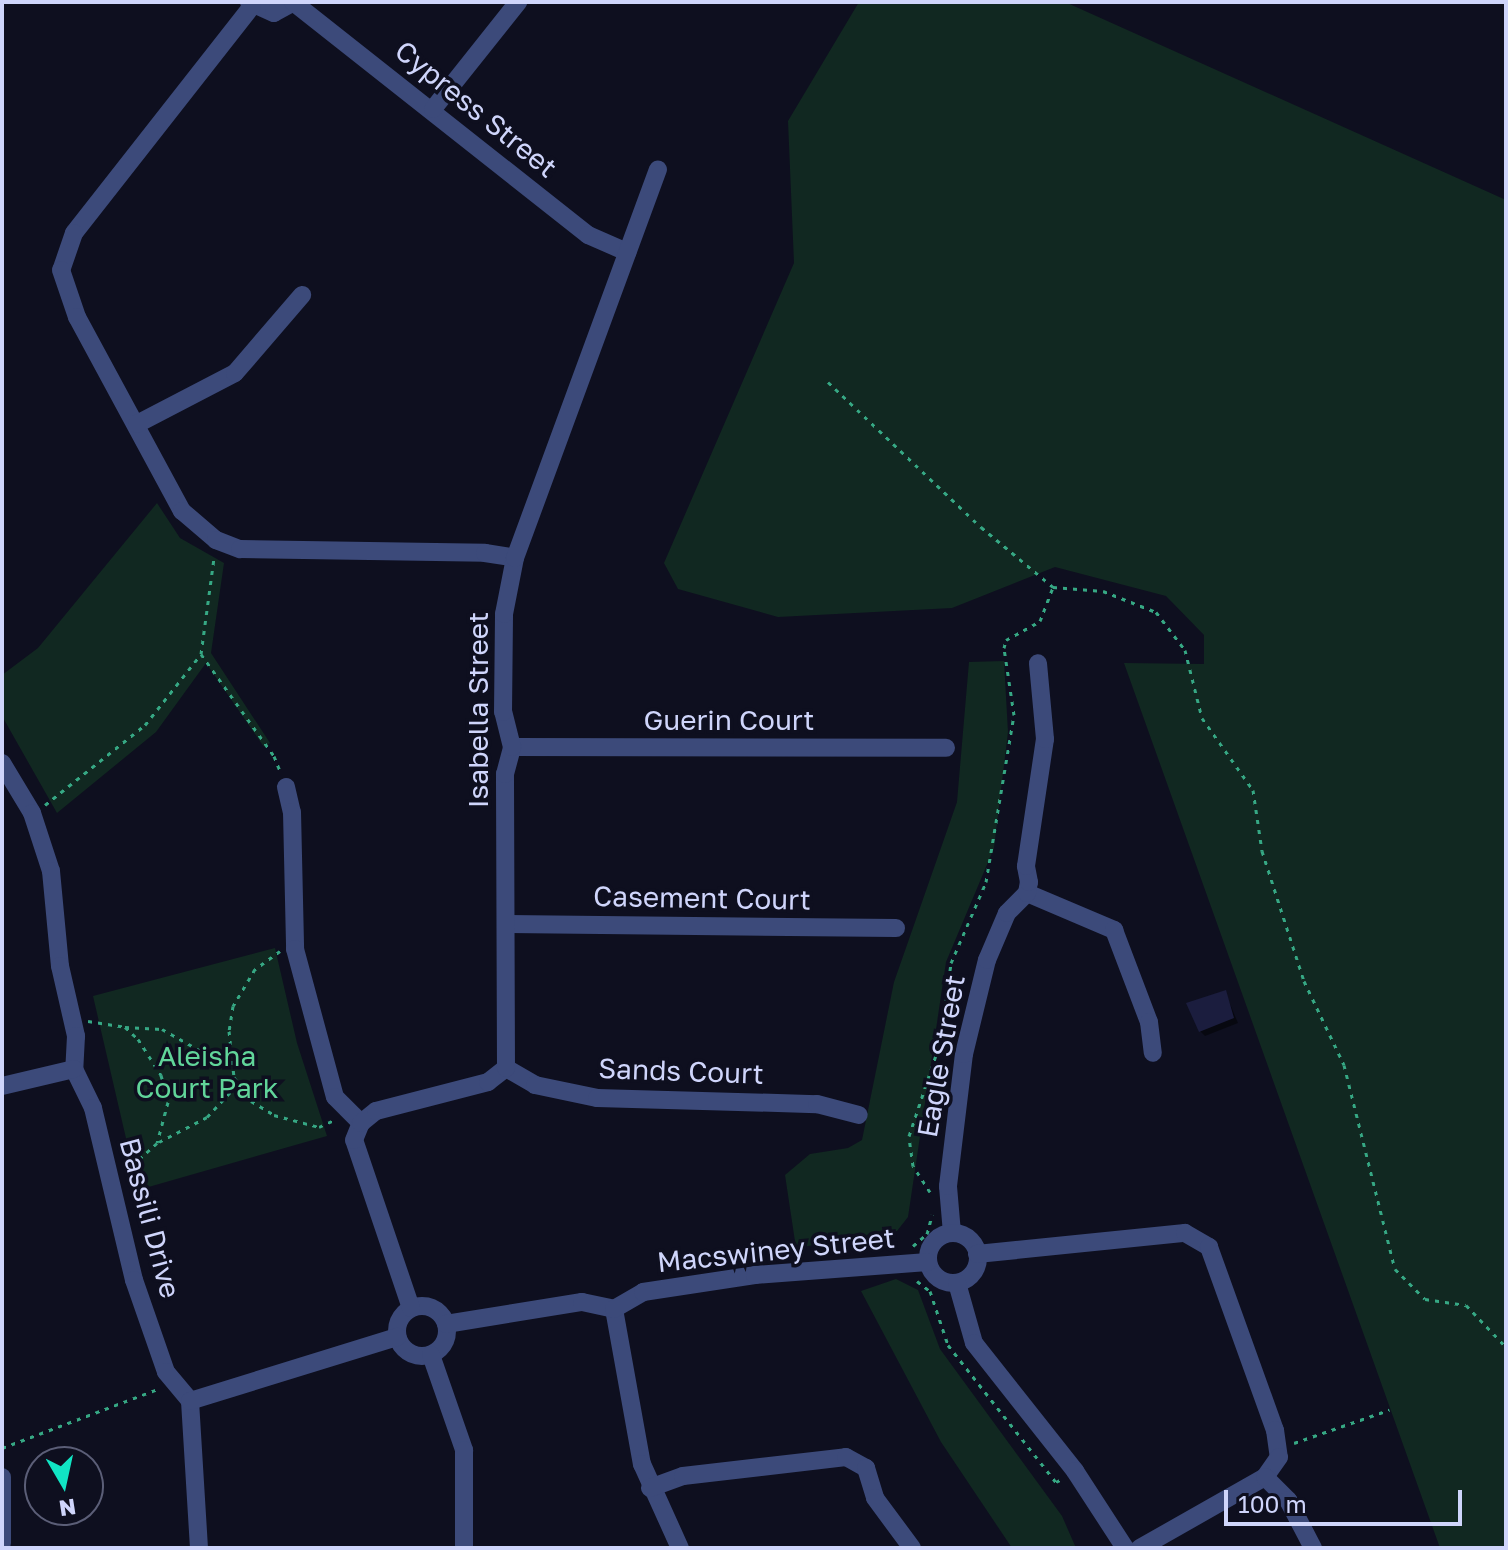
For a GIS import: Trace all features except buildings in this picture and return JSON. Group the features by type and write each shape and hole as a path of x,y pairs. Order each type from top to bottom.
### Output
{"street":[{"path":"294,2 274,13 250,4 65,250 65,291 182,511 216,540 240,549 485,553 515,558"},
{"name":"Cypress Street","path":"294,2 433,109 588,235 627,252"},
{"path":"433,109 518,2"},
{"name":"Isabella Street","path":"506,1068 505,774 512,747 503,712 504,614 515,558 658,169"},
{"path":"137,424 235,373 302,295"},
{"path":"1038,663 1045,739 1026,866 1027,893 1114,930 1149,1022 1153,1053"},
{"name":"Guerin Court","path":"512,747 946,748"},
{"name":"Bassili Drive","path":"2,763 32,813 51,871 60,966 74,1025 74,1069 93,1108 134,1280 173,1384 190,1401"},
{"path":"286,787 292,812 295,949 329,1081 345,1110 361,1123"},
{"name":"Eagle Street","path":"952,1233 948,1186 964,1054 987,960 1007,913 1027,893"},
{"name":"Casement Court","path":"507,924 896,928"},
{"path":"411,1308 354,1140 361,1123 376,1111 488,1082 506,1068"},
{"name":"Sands Court","path":"506,1068 535,1085 597,1098 817,1104 859,1115"},
{"path":"2,1086 74,1069"},
{"path":"952,1233 967,1237 977,1254 975,1270 957,1283 940,1279 928,1262 936,1239 952,1233"},
{"path":"977,1254 1168,1233 1200,1237 1215,1263 1280,1448 1276,1466 1265,1477 1140,1548"},
{"name":"Macswiney Street","path":"614,1309 643,1292 755,1275 928,1262"},
{"path":"957,1283 974,1343 1075,1471 1125,1548"},
{"path":"446,1324 582,1302 614,1309 650,1488 680,1548"},
{"path":"411,1308 436,1310 446,1324 443,1346 431,1355 409,1354 397,1337 399,1320 411,1308"},
{"path":"199,1548 190,1401 397,1337"},
{"path":"431,1355 464,1450 464,1548"},
{"path":"650,1488 683,1476 846,1457 866,1468 875,1498 912,1548"},
{"path":"2,1477 2,1543"},
{"path":"1265,1477 1288,1500 1313,1548"}],"path":[{"path":"828,382 981,527 1053,587 1103,591 1156,612 1185,650 1202,718 1253,790 1262,851 1299,967 1344,1065 1395,1269 1425,1299 1466,1305 1506,1347"},
{"path":"32,813 63,796 145,725 201,654 216,540"},
{"path":"1008,668 1006,640 1040,621 1053,587"},
{"path":"201,654 274,756 286,787"},
{"path":"295,949 280,951 245,983 229,1031 231,1068 251,1101 299,1123 328,1126 345,1110"},
{"path":"74,1025 90,1021 162,1029 231,1068"},
{"path":"125,1027 161,1075 168,1102 157,1143"},
{"path":"109,1175 136,1165 157,1143 207,1117 231,1091 234,1077"},
{"path":"2,1448 173,1384"},
{"path":"1280,1448 1389,1410"}],"green space":[{"path":"859,2 1065,2 1506,200 1506,1548 1440,1548 1124,663 1204,664 1204,635 1166,596 1055,567 952,608 778,617 678,589 664,563 794,263 788,121"},
{"path":"157,503 180,538 224,563 211,653 270,743 264,747 206,663 156,732 57,813 2,716 2,675 38,648"},
{"path":"1004,661 1008,732 994,848 946,962 908,1217 897,1231 796,1248 785,1175 810,1154 848,1148 862,1140 894,982 957,802 969,662"},
{"name":"Aleisha Court Park","path":"275,948 297,1043 327,1136 138,1190 93,996"},
{"path":"896,1279 918,1290 940,1349 1062,1516 1076,1548 1012,1548 941,1442 861,1291"}]}
